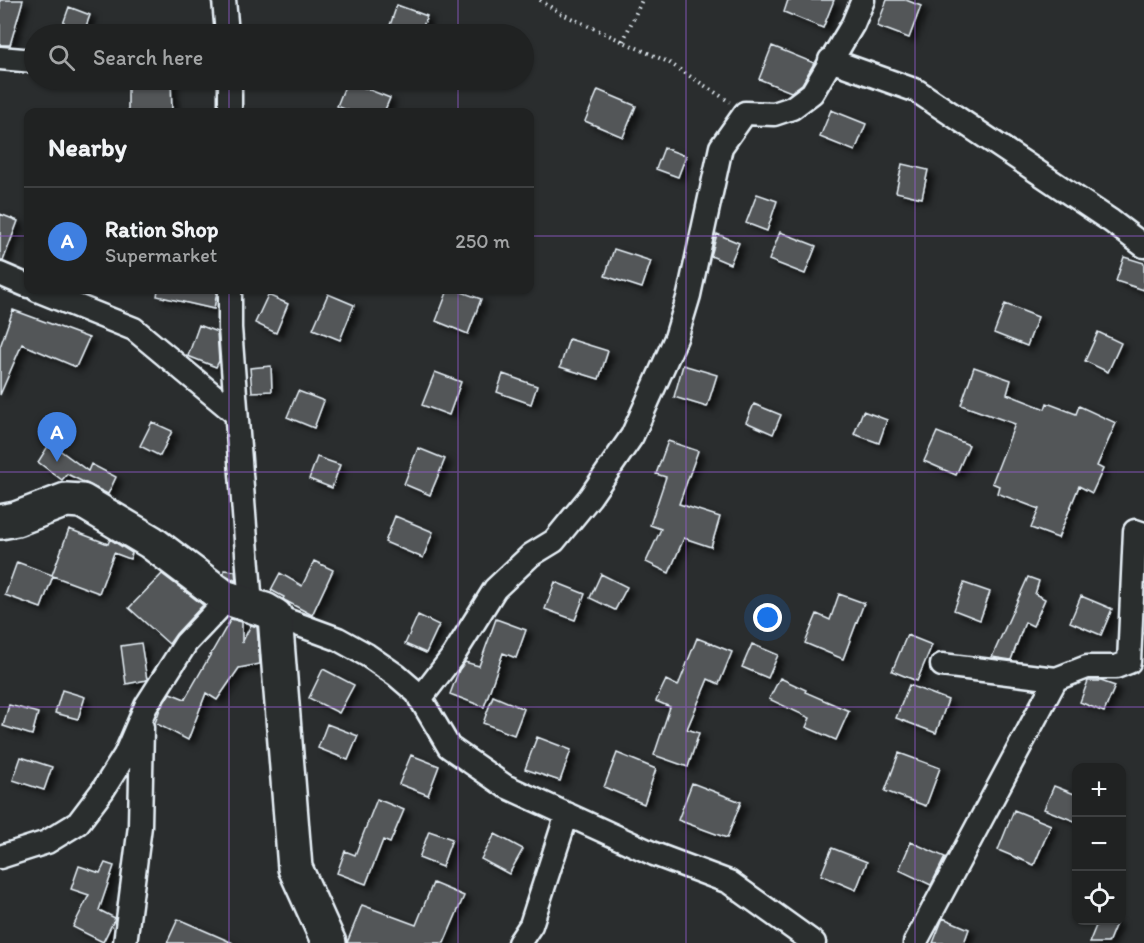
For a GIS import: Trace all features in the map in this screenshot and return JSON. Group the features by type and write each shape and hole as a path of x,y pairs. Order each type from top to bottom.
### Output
{"main road":[{"path":"0,522 16,519 66,500 82,501 151,542 224,597 252,607 295,868 328,943"}],"street":[{"path":"224,0 226,24"},
{"path":"420,699 453,656 495,589 531,555 554,541 590,497 632,436 676,338 689,295 721,147 745,113 774,114 792,108 812,93 853,24 863,0"},
{"path":"0,58 24,60"},
{"path":"830,60 917,91 1111,221 1144,246"},
{"path":"230,90 230,108"},
{"path":"0,274 24,284"},
{"path":"47,294 134,329 236,414"},
{"path":"230,294 236,414 252,607"},
{"path":"942,665 1056,679 1088,667 1116,667 1129,662 1135,531 1144,534"},
{"path":"0,857 47,842 78,823 103,790 125,755 142,714 186,643 220,607 252,607 338,639 396,675 417,693 449,747 505,786 654,854 729,882 814,943"},
{"path":"915,943 1056,679"},
{"path":"125,943 141,826 142,714"},
{"path":"519,943 531,925 567,814"}],"path":[{"path":"540,0 560,13 668,62 745,113"},
{"path":"623,42 642,0"}],"building":[{"path":"0,0 23,0 10,45 0,45"},
{"path":"788,0 834,0 823,28 784,12"},
{"path":"887,0 906,0 921,6 909,38 877,26"},
{"path":"397,5 427,16 424,24 390,24"},
{"path":"69,7 90,15 87,24 63,24"},
{"path":"772,46 814,63 802,84 791,92 759,79"},
{"path":"128,90 171,90 172,108 128,108"},
{"path":"343,90 370,90 390,98 386,108 337,106"},
{"path":"598,90 636,106 623,137 585,121"},
{"path":"831,110 866,124 855,151 820,137"},
{"path":"664,148 686,156 678,177 656,169"},
{"path":"902,164 928,170 922,198 896,192"},
{"path":"757,194 777,201 767,231 746,223"},
{"path":"0,214 18,221 3,261 0,261"},
{"path":"780,232 816,246 805,274 769,260"},
{"path":"717,234 739,243 730,264 711,256"},
{"path":"614,249 651,261 642,288 605,276"},
{"path":"1124,257 1144,263 1144,290 1116,281"},
{"path":"157,294 216,294 214,309 157,296"},
{"path":"328,294 354,305 340,340 313,329"},
{"path":"446,294 467,294 481,299 468,334 436,321"},
{"path":"268,295 288,304 276,333 255,323"},
{"path":"1005,304 1038,317 1027,346 994,333"},
{"path":"13,310 89,338 76,367 22,344 0,395 0,347"},
{"path":"199,325 217,332 219,361 216,367 188,356"},
{"path":"1098,332 1121,343 1108,372 1085,361"},
{"path":"569,339 608,351 599,379 560,367"},
{"path":"683,365 717,375 707,407 674,397"},
{"path":"271,366 272,391 252,392 250,368"},
{"path":"974,367 1011,380 1007,394 1045,409 1047,403 1076,414 1079,406 1116,423 1097,466 1103,469 1092,493 1079,486 1058,538 1031,528 1039,509 997,493 999,486 992,483 1015,424 961,405"},
{"path":"435,372 461,382 449,415 422,405"},
{"path":"503,374 537,386 531,404 497,392"},
{"path":"298,391 324,401 314,428 287,417"},
{"path":"754,404 781,415 773,434 746,422"},
{"path":"863,411 887,420 879,443 854,434"},
{"path":"152,422 172,431 160,456 140,446"},
{"path":"937,432 969,445 956,475 924,461"},
{"path":"668,441 698,451 679,504 720,517 711,547 684,538 669,573 646,562 661,529 650,525 666,477 656,474"},
{"path":"50,443 88,471 91,464 116,477 108,494 67,474 62,480 38,462"},
{"path":"418,448 445,459 430,495 404,484"},
{"path":"317,457 340,465 332,488 309,479"},
{"path":"395,516 433,532 423,558 385,542"},
{"path":"69,529 108,544 110,539 132,553 130,559 114,553 99,593 53,576 41,608 5,595 17,562 52,575"},
{"path":"314,561 333,570 312,615 271,590 280,573 302,586"},
{"path":"224,570 235,571 236,581 224,574"},
{"path":"162,574 203,605 169,644 129,608"},
{"path":"601,574 627,587 615,610 590,598"},
{"path":"1028,577 1039,581 1035,594 1045,599 1033,626 1025,622 1011,660 992,657"},
{"path":"555,582 585,594 575,620 545,609"},
{"path":"964,583 990,592 980,620 954,610"},
{"path":"839,594 864,603 843,659 805,643 817,614 830,620"},
{"path":"1081,596 1112,609 1101,635 1070,622"},
{"path":"418,615 439,625 426,653 405,644"},
{"path":"231,619 242,622 242,643 251,625 257,627 260,664 239,668 217,700 206,693 188,740 155,723 170,693 185,699"},
{"path":"496,619 526,630 516,658 503,653 484,707 450,694 459,670 465,662 479,666"},
{"path":"907,635 932,645 917,681 892,671"},
{"path":"697,638 732,652 719,684 708,679 687,729 699,733 688,767 654,755 670,707 656,701 666,680 678,686"},
{"path":"141,643 147,680 126,684 121,646"},
{"path":"752,644 778,655 768,678 742,667"},
{"path":"323,669 354,685 339,713 309,698"},
{"path":"780,678 806,690 805,692 849,711 836,740 806,727 810,718 769,699"},
{"path":"1088,681 1101,681 1115,686 1104,712 1080,702"},
{"path":"909,685 948,700 936,733 896,718"},
{"path":"62,690 85,697 78,719 55,713"},
{"path":"493,696 524,709 514,735 483,723"},
{"path":"9,705 38,713 32,735 3,726"},
{"path":"327,724 358,736 348,760 318,748"},
{"path":"537,737 571,750 560,781 525,769"},
{"path":"617,753 656,769 644,804 604,787"},
{"path":"899,753 940,768 926,806 885,791"},
{"path":"411,755 439,766 428,795 399,784"},
{"path":"21,757 52,767 44,790 13,780"},
{"path":"692,783 741,802 727,838 678,820"},
{"path":"1054,786 1072,793 1072,820 1044,809"},
{"path":"377,799 404,810 390,843 383,840 366,884 337,873 345,851 355,855"},
{"path":"1014,810 1051,825 1034,865 998,850"},
{"path":"429,831 452,839 442,867 419,858"},
{"path":"495,834 523,849 509,874 481,859"},
{"path":"911,842 945,857 931,885 899,870"},
{"path":"832,848 867,862 856,890 821,875"},
{"path":"105,863 114,866 99,910 115,918 103,942 73,927 89,895 71,889 79,866 100,873"},
{"path":"433,883 464,896 444,943 347,943 362,905 416,925"},
{"path":"943,918 969,929 964,943 933,943"},
{"path":"178,919 233,943 167,943"},
{"path":"1096,925 1115,925 1108,943 1089,943"}],"place":[{"name":"Ration Shop","path":"57,462"}]}
